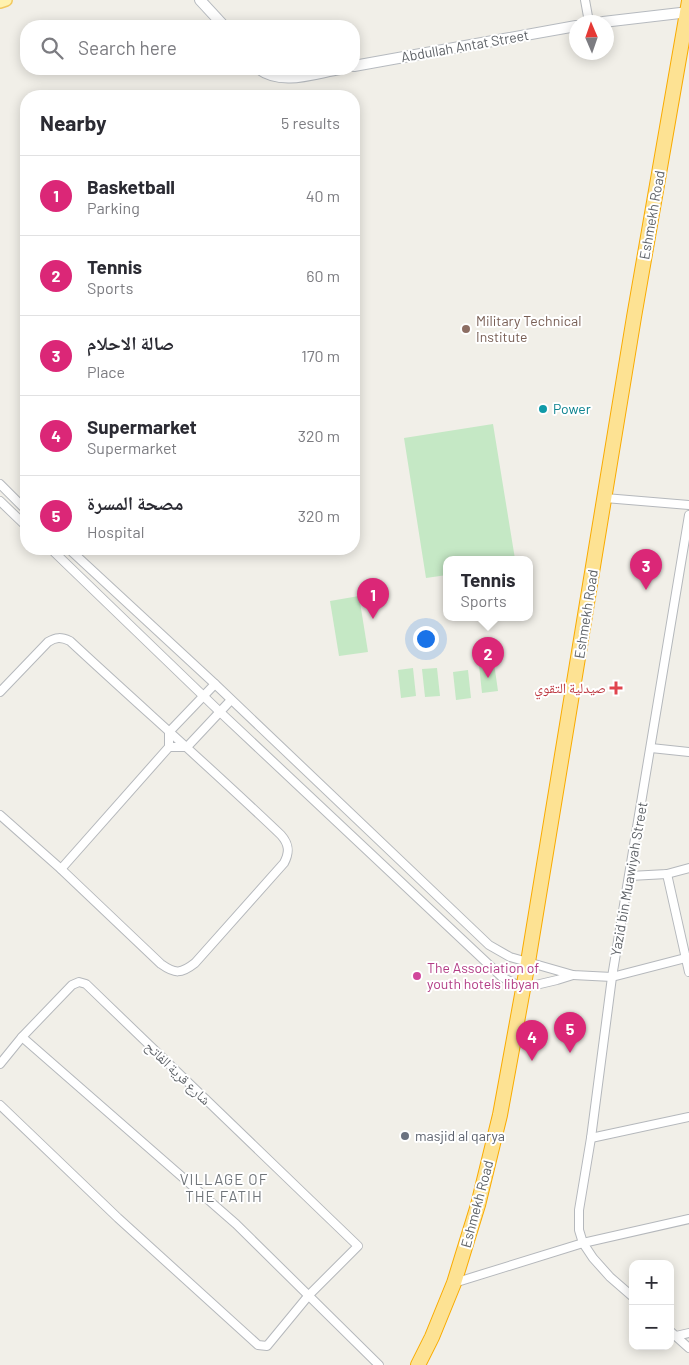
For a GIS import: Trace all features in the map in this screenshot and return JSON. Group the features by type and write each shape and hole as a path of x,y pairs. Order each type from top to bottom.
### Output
{"highway":[{"name":"Eshmekh Road","path":"418,1365 454,1283 478,1205 500,1115 528,962 634,317 688,9"}],"main road":[{"path":"0,2 6,0"},
{"path":"200,0 218,20"},
{"path":"614,20 688,9"},
{"name":"Abdullah Antat Street","path":"360,65 569,27"},
{"path":"270,75 281,78 301,75"}],"street":[{"path":"585,0 588,15"},
{"path":"0,484 20,504"},
{"path":"10,494 1,502 20,520"},
{"path":"605,498 689,505"},
{"name":"Yazid bin Muawiyah Street","path":"583,1243 579,1210 591,1138 612,977 689,515"},
{"path":"56,555 204,697 502,977 523,988 573,975"},
{"path":"75,555 215,684 489,945 510,957 573,975 612,977 687,958"},
{"path":"0,692 43,646 54,638 70,641 169,732 187,746 281,835 286,841 288,856 284,863 195,963 189,968 178,972 170,971 0,815"},
{"path":"61,869 168,746 169,732 215,684"},
{"path":"168,746 187,746 231,700"},
{"path":"651,748 689,752"},
{"path":"630,876 667,874 689,868"},
{"path":"667,874 689,972"},
{"name":"شارع قرية الفاتح","path":"0,1064 22,1037 72,985 79,982 86,984 358,1246 309,1295"},
{"path":"22,1037 236,1224 379,1365"},
{"path":"0,1105 118,1218 258,1345 267,1346 309,1295"},
{"path":"591,1138 689,1117"},
{"path":"454,1283 583,1243 689,1219"},
{"path":"583,1243 592,1258 629,1293"},
{"path":"674,1334 689,1333"},
{"path":"674,1335 689,1348"}],"green space":[{"path":"493,424 515,556 443,556 443,576 426,578 404,438"},
{"path":"359,596 368,652 339,656 330,601"},
{"path":"494,663 498,691 482,693 479,665"},
{"path":"413,668 416,696 401,698 398,670"},
{"path":"437,668 440,696 425,697 422,669"},
{"path":"468,670 471,698 456,700 453,672"}],"place":[{"name":"Military Technical Institute","path":"466,329"},
{"name":"Power","path":"543,409"},
{"name":"صالة الاحلام","path":"646,590"},
{"name":"Basketball","path":"373,619"},
{"name":"Tennis","path":"488,678"},
{"name":"صيدلية التقوي","path":"616,688"},
{"name":"The Association of youth hotels libyan","path":"417,976"},
{"name":"مصحة المسرة","path":"570,1053"},
{"name":"Supermarket","path":"532,1061"},
{"name":"masjid al qarya","path":"405,1136"}],"district":[{"name":"VILLAGE OF THE FATIH","path":"224,1188"}]}
